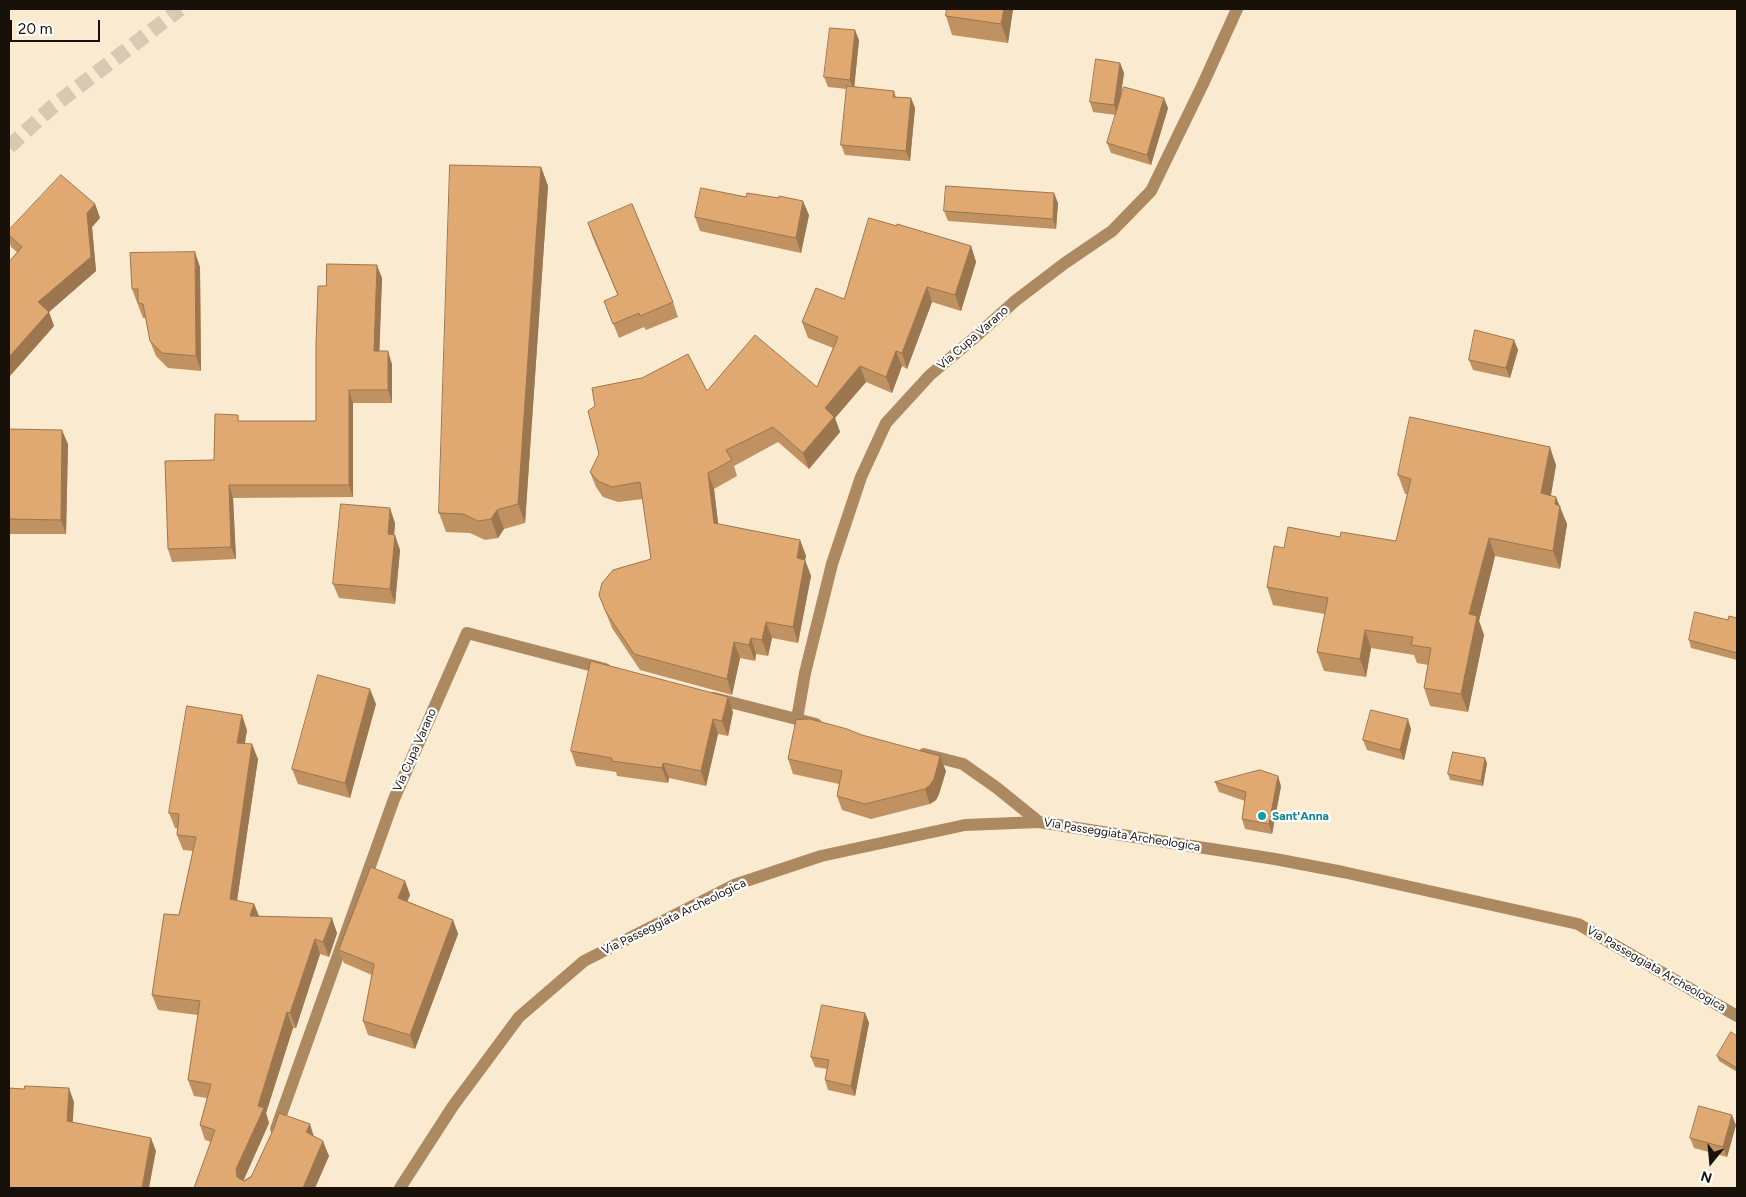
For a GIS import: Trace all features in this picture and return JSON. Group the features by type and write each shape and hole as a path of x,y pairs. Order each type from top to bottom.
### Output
{"street":[{"name":"Via Cupa Varano","path":"797,719 805,673 832,564 861,477 886,423 930,375 1015,301 1065,263 1112,231 1151,191 1237,9"},
{"name":"Via Cupa Varano","path":"272,1140 394,800 467,633 617,672"},
{"path":"702,694 824,726"},
{"path":"916,751 963,764 997,788 1039,822"},
{"name":"Via Passeggiata Archeologica","path":"400,1188 453,1106 519,1017 584,961 734,885 821,856 965,825 1039,822 1275,859 1343,872 1578,924 1737,1016"}],"building":[{"path":"947,9 1004,9 1001,24 946,16"},
{"path":"830,28 855,30 850,80 824,77"},
{"path":"1096,59 1120,63 1114,105 1090,102"},
{"path":"847,86 894,91 893,97 911,98 906,151 841,145"},
{"path":"1124,87 1164,98 1147,155 1107,143"},
{"path":"450,165 541,167 518,504 497,510 491,519 478,521 463,514 439,513"},
{"path":"61,175 95,204 87,213 91,257 38,302 49,312 9,357 9,262 22,247 9,235 9,230"},
{"path":"946,186 1054,193 1053,219 944,211"},
{"path":"701,188 746,197 747,193 779,198 779,196 803,201 796,238 695,217"},
{"path":"632,204 673,302 640,316 639,313 613,324 604,301 618,295 588,223"},
{"path":"869,218 897,226 897,224 971,246 955,295 927,287 902,353 896,351 886,377 860,366 825,408 834,417 803,453 773,427 726,450 732,460 708,473 714,523 800,540 797,558 805,560 793,627 766,622 762,640 751,638 749,645 734,642 727,679 634,654 606,612 599,595 602,583 613,570 651,559 640,482 612,487 598,481 590,472 599,454 588,411 595,406 592,388 642,378 688,354 707,391 755,335 817,387 838,337 802,322 816,288 844,299"},
{"path":"195,252 196,356 162,353 150,341 143,304 138,303 138,289 132,289 130,253"},
{"path":"327,264 377,265 374,351 388,351 388,390 349,390 349,485 229,485 231,547 168,549 165,461 214,460 215,414 238,415 238,421 316,421 318,286 326,286"},
{"path":"1475,330 1514,340 1506,368 1469,360"},
{"path":"1410,417 1550,447 1541,493 1556,497 1555,504 1560,506 1553,551 1489,538 1469,614 1477,616 1461,694 1424,688 1431,648 1411,645 1413,637 1365,630 1360,659 1317,652 1328,598 1267,587 1274,546 1284,548 1288,527 1340,537 1341,532 1396,541 1411,479 1398,475"},
{"path":"9,429 62,430 61,520 9,519"},
{"path":"341,504 390,508 388,534 395,535 390,589 333,584"},
{"path":"1695,612 1728,620 1729,616 1737,618 1737,653 1689,640"},
{"path":"591,661 728,697 722,721 713,719 701,771 663,763 662,768 612,761 612,758 571,751"},
{"path":"318,675 370,689 345,783 292,769"},
{"path":"187,706 242,715 237,743 252,744 230,899 254,904 250,916 332,918 323,942 315,939 290,1013 287,1012 258,1106 264,1108 236,1169 237,1177 244,1181 251,1177 279,1113 310,1124 306,1132 323,1141 303,1188 194,1188 215,1130 200,1125 211,1084 188,1080 200,1001 152,995 164,914 179,915 196,837 177,835 179,814 169,813"},
{"path":"1371,710 1408,719 1400,750 1363,740"},
{"path":"810,719 940,756 934,779 925,789 865,804 837,796 842,771 788,759 796,720"},
{"path":"1453,752 1485,758 1481,781 1448,774"},
{"name":"Sant'Anna","path":"1260,770 1278,776 1269,824 1242,819 1246,792 1215,782"},
{"path":"371,867 405,881 398,898 453,920 410,1035 363,1021 374,964 339,950"},
{"path":"822,1005 865,1013 851,1086 825,1080 829,1060 811,1057"},
{"path":"1731,1032 1737,1036 1737,1068 1717,1056"},
{"path":"25,1086 69,1088 67,1121 151,1138 142,1188 9,1188 9,1088 24,1089"},
{"path":"1699,1106 1732,1115 1723,1147 1690,1138"}],"tunnel":[{"path":"9,147 52,107 180,9"}],"place":[{"name":"Sant'Anna","path":"1262,816"}]}
